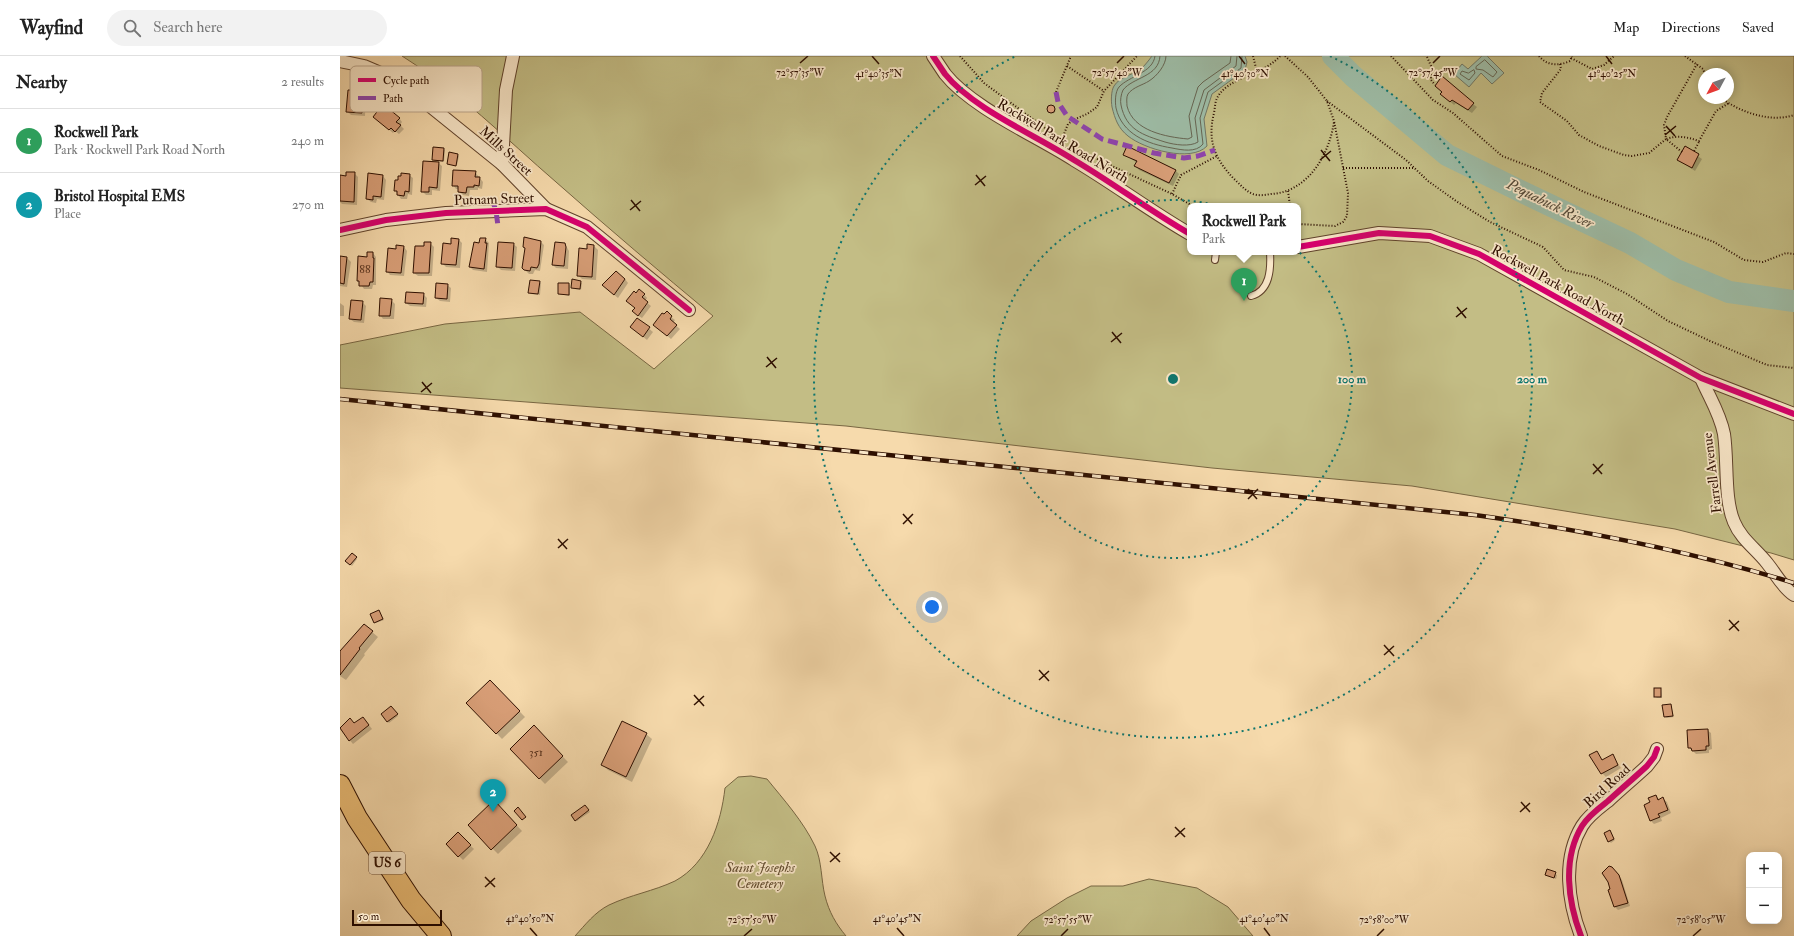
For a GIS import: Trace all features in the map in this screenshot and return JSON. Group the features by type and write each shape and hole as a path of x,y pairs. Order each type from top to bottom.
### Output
{"highway":[{"name":"US 6","path":"340,785 357,818 411,900 441,936"}],"street":[{"path":"502,164 506,90 513,56"},
{"name":"Rockwell Park Road North","path":"933,56 946,75 978,102 1075,160 1187,232"},
{"name":"Mills Street","path":"340,61 364,66"},
{"name":"Mills Street","path":"437,112 502,164 546,209"},
{"name":"Putnam Street","path":"340,230 386,220 446,213 546,209 587,227 689,310"},
{"name":"Rockwell Park Road North","path":"1301,246 1379,233 1430,236 1479,254 1701,378 1794,414"},
{"name":"Farrell Avenue","path":"1701,378 1715,405 1721,424 1725,448 1730,511 1734,523 1740,534 1764,559 1783,586 1794,595"},
{"name":"Bird Road","path":"1581,936 1571,903 1569,874 1574,847 1582,827 1591,815 1647,766 1654,757 1657,749"}],"lane":[{"path":"1216,255 1216,260"},
{"path":"1251,296 1259,294 1266,285 1270,271 1270,255"}],"path":[{"path":"960,56 984,83 1048,130"},
{"path":"1056,92 1071,56"},
{"path":"1056,138 1060,142 1068,124 1097,106 1104,91 1138,56"},
{"path":"1253,56 1257,72"},
{"path":"1280,56 1270,66 1236,81 1218,98 1211,126 1211,136 1217,156 1238,183 1253,194 1280,194 1302,183 1313,173 1332,138 1334,122"},
{"path":"1285,56 1308,77 1327,101 1353,119 1415,168 1428,181 1456,201 1490,222 1543,247 1564,270 1594,276 1628,294 1668,321 1710,341 1767,365 1794,368"},
{"path":"1391,56 1432,100 1453,113 1502,156 1539,170 1584,192 1714,242 1744,260 1763,262 1786,254 1794,254"},
{"path":"1427,56 1431,66 1431,80 1435,85"},
{"path":"1538,56 1548,63 1560,64 1570,61 1572,57 1592,69 1604,65 1614,56"},
{"path":"1685,56 1702,68"},
{"path":"1560,64 1561,69 1542,93 1540,102 1568,122 1579,135 1611,151 1632,156 1649,153 1666,139 1673,136 1686,136 1699,141"},
{"path":"1682,152 1666,139 1664,125 1697,64"},
{"path":"1067,66 1104,91"},
{"path":"1301,224 1335,226 1343,222 1347,216 1348,193 1334,122 1327,101"},
{"path":"1694,151 1716,111 1726,104"},
{"path":"1730,104 1757,115 1782,118 1794,115"},
{"path":"1172,194 1181,175 1217,156"},
{"path":"1094,157 1188,203"},
{"path":"1343,168 1415,168"},
{"path":"1288,191 1290,203"}],"green space":[{"path":"402,56 1794,56 1794,560 1675,529 1412,486 1212,468 846,426 340,388 340,345 445,324 580,312 654,369 713,316 537,166 477,112 482,112 482,66 417,66"},
{"name":"Saint Josephs Cemetery","path":"751,776 767,779 805,828 815,846 819,858 825,896 831,913 846,936 575,936 586,923 609,905 675,881 696,864 711,841 716,828 725,788 738,777"},
{"path":"1149,879 1197,888 1228,907 1253,936 1017,936 1031,921 1067,898 1091,886 1123,886"}],"water":[{"path":"1152,56 1245,56 1247,62 1245,70 1212,94 1204,119 1207,146 1200,151 1179,154 1156,149 1135,141 1122,130 1117,123 1111,99 1114,86 1123,78 1142,68"},
{"path":"1482,56 1487,56 1504,73 1492,84 1481,73 1469,87 1454,74 1462,64 1468,69"}],"building":[{"path":"1442,76 1474,103 1468,110 1452,100 1450,102 1440,94 1442,92 1435,86"},
{"path":"348,90 350,90 350,112 362,113 346,112"},
{"path":"1049,105 1053,105 1055,109 1053,113 1049,113 1047,111 1047,107"},
{"path":"377,112 393,112 400,118 396,122 401,125 395,132 391,128 389,130 373,117"},
{"path":"1127,146 1176,170 1169,183 1134,166 1137,161 1123,155"},
{"path":"1685,146 1699,154 1692,168 1677,160"},
{"path":"433,147 444,148 443,161 432,160"},
{"path":"449,152 458,154 456,166 447,164"},
{"path":"423,161 439,162 437,188 429,187 429,192 421,192"},
{"path":"453,170 476,171 475,177 480,177 479,186 474,185 474,187 467,187 466,193 458,192 458,186 452,186"},
{"path":"346,172 355,172 354,202 340,201 340,175 346,176"},
{"path":"368,173 383,175 381,197 373,196 373,200 366,199"},
{"path":"401,173 410,174 409,192 405,191 404,196 397,195 397,191 394,191 395,180 398,180 398,176 401,176"},
{"path":"524,237 541,241 539,264 537,268 531,267 530,271 522,268 525,248 523,247"},
{"path":"451,238 459,239 456,265 441,264 443,243 451,244"},
{"path":"480,238 486,238 485,243 487,243 484,269 469,267 474,242 479,243"},
{"path":"424,242 431,242 429,273 413,273 415,246 424,246"},
{"path":"498,242 514,243 512,268 496,267"},
{"path":"555,242 565,243 564,266 552,265"},
{"path":"587,244 594,245 592,277 577,276 579,248 587,249"},
{"path":"396,245 404,246 401,273 386,272 388,248 396,249"},
{"path":"367,252 373,252 373,282 370,282 369,286 359,286 359,281 357,281 358,256 367,257"},
{"path":"340,256 347,257 344,284 340,283"},
{"path":"616,271 625,279 614,295 602,285"},
{"path":"572,279 581,281 580,289 571,288"},
{"path":"530,280 540,281 538,294 528,293"},
{"path":"436,283 448,284 447,299 435,298"},
{"path":"558,283 569,283 569,295 558,294"},
{"path":"639,289 645,294 642,297 648,302 638,316 632,311 635,308 626,301 634,291 636,293"},
{"path":"406,292 424,293 423,304 405,303"},
{"path":"380,298 392,299 390,316 379,316"},
{"path":"351,300 363,301 361,320 349,319"},
{"path":"667,311 672,316 670,319 677,325 667,336 653,325 662,313 664,314"},
{"path":"637,318 650,327 643,337 630,327"},
{"path":"352,553 357,557 350,565 345,561"},
{"path":"379,610 383,619 374,623 370,614"},
{"path":"364,624 373,631 340,675 340,651"},
{"path":"490,680 520,711 496,734 466,703"},
{"path":"1654,688 1661,688 1661,697 1654,697"},
{"path":"1671,704 1673,716 1664,717 1662,705"},
{"path":"391,706 398,714 387,722 381,714"},
{"path":"363,717 369,725 349,741 340,728 350,718 354,723"},
{"path":"622,721 647,733 626,777 601,765"},
{"path":"534,725 563,756 539,779 510,749"},
{"path":"1708,729 1709,746 1706,746 1706,750 1692,751 1691,748 1688,748 1687,730"},
{"path":"1597,751 1602,760 1613,754 1618,765 1601,774 1589,755"},
{"path":"1656,795 1658,800 1663,797 1668,810 1658,814 1660,817 1650,821 1644,805 1650,802 1648,798"},
{"path":"494,800 517,825 491,850 468,825"},
{"path":"585,805 589,810 575,821 571,815"},
{"path":"518,807 526,817 522,820 514,811"},
{"path":"1610,830 1614,839 1608,842 1604,833"},
{"path":"458,832 471,845 458,857 446,844"},
{"path":"1609,866 1612,867 1619,875 1628,903 1614,907 1608,890 1610,889 1608,882 1602,873"},
{"path":"1547,869 1556,872 1554,878 1545,875"}],"waterway":[{"name":"Pequabuck River","path":"1333,56 1353,76 1447,155 1630,243 1676,270 1729,292 1794,301"}],"railway":[{"path":"340,399 1475,515 1556,527 1676,551 1794,583"}],"marked path":[{"path":"1056,92 1058,102 1067,116 1102,139 1154,153 1184,158 1198,156 1215,150"},
{"path":"492,199 496,211 498,226"}],"cycle path":[{"path":"933,56 945,74 957,86 988,110 1089,169 1187,232"},
{"path":"340,230 386,220 446,213 546,209 587,227 689,310"},
{"path":"1301,246 1379,233 1430,236 1479,254 1701,378 1794,414"},
{"path":"1581,936 1576,923 1570,895 1569,881 1569,866 1576,839 1587,819 1647,766 1654,757 1657,749"}],"place":[{"name":"Rockwell Park","path":"1244,301"},
{"name":"Bristol Hospital EMS","path":"493,812"}]}
